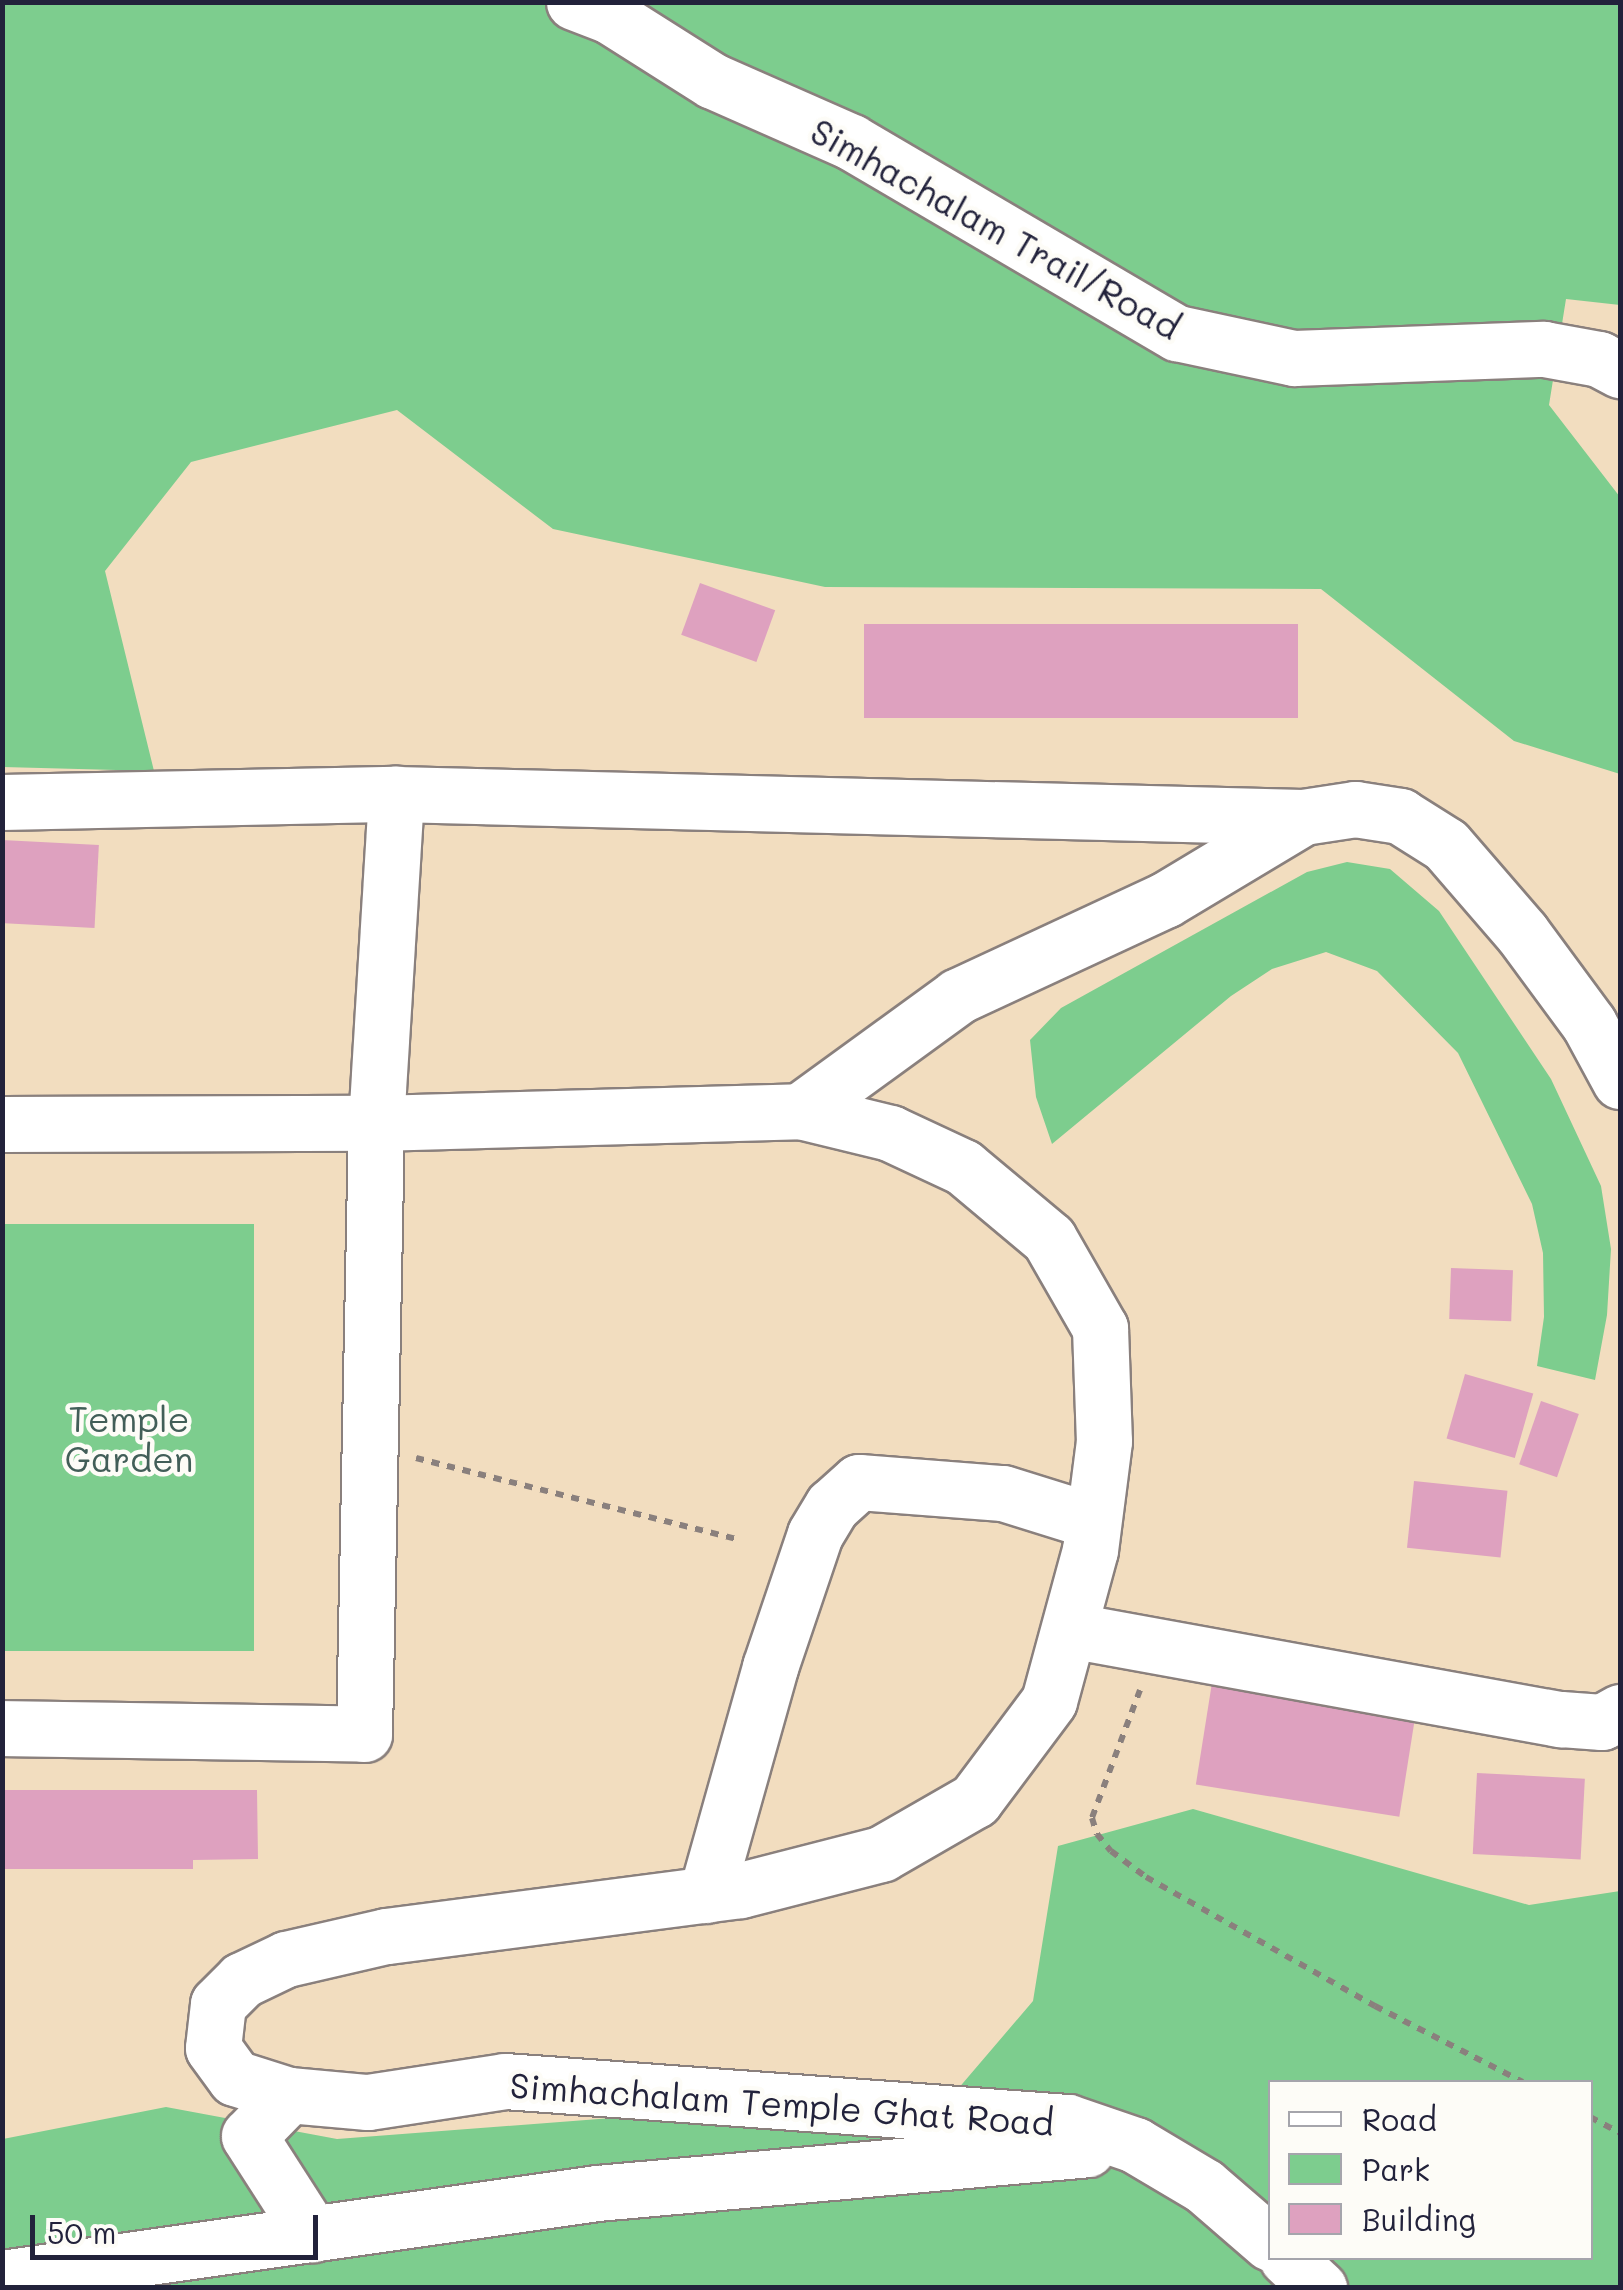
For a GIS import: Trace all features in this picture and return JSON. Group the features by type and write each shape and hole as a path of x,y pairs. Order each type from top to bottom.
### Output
{"street":[{"name":"Simhachalam Trail/Road","path":"574,2 610,16 713,81 851,142 1176,333 1294,358 1544,349 1599,359 1620,370"},
{"path":"2,802 396,794 1303,817 1355,809 1400,816 1446,845 1590,1024 1620,1081"},
{"path":"2,1728 364,1734 376,1123 396,794"},
{"path":"800,1112 878,1050 958,996 1165,900 1303,817"},
{"name":"Simhachalam Temple Ghat Road","path":"2,1124 376,1123 800,1112 890,1133 963,1167 1050,1240 1100,1328 1104,1440 1093,1521 1049,1701 975,1800 881,1854 741,1890 386,1936 286,1960 242,1980 218,2004 213,2048 236,2078 289,2095 368,2102 505,2081 1068,2122 1134,2145 1204,2186 1268,2242"},
{"path":"706,1895 770,1667 816,1534 832,1506 859,1482 1003,1494 1093,1521"},
{"path":"1069,1630 1561,1719 1602,1722 1620,1712"},
{"path":"289,2095 249,2136 312,2234"},
{"path":"2,2278 598,2193 1134,2145"},
{"path":"1289,2260 1320,2288"}],"path":[{"path":"370,1446 734,1539"},
{"path":"1158,1646 1096,1799 1092,1818 1097,1834 1111,1851 1146,1876 1374,2006 1519,2080"},
{"path":"1593,2119 1620,2133"}],"green space":[{"path":"3,3 1620,3 1620,305 1566,299 1549,405 1620,497 1620,774 1514,741 1321,589 825,587 553,529 397,410 191,462 105,571 154,771 3,767"},
{"path":"1347,862 1390,869 1439,911 1551,1079 1601,1186 1611,1249 1607,1315 1595,1380 1537,1366 1544,1317 1543,1253 1532,1204 1458,1053 1377,971 1326,952 1272,969 1231,996 1052,1144 1036,1097 1030,1040 1061,1008 1307,872"},
{"name":"Temple Garden","path":"3,1224 254,1224 254,1651 3,1651"},
{"path":"1193,1809 1529,1905 1620,1891 1620,2287 3,2288 3,2139 166,2107 337,2139 625,2117 928,2124 1033,2001 1058,1846"}],"building":[{"path":"700,583 775,610 756,662 681,635"},
{"path":"864,624 1298,624 1298,718 864,718"},
{"path":"2,840 99,845 95,928 2,923"},
{"path":"1451,1268 1513,1270 1511,1321 1449,1319"},
{"path":"1465,1374 1533,1394 1515,1458 1447,1438"},
{"path":"1541,1401 1579,1414 1557,1477 1519,1464"},
{"path":"1414,1481 1507,1491 1500,1557 1407,1548"},
{"path":"1214,1670 1417,1702 1399,1817 1196,1785"},
{"path":"1477,1773 1585,1779 1581,1860 1473,1854"},
{"path":"2,1790 257,1790 258,1859 193,1860 193,1869 2,1869"}]}
